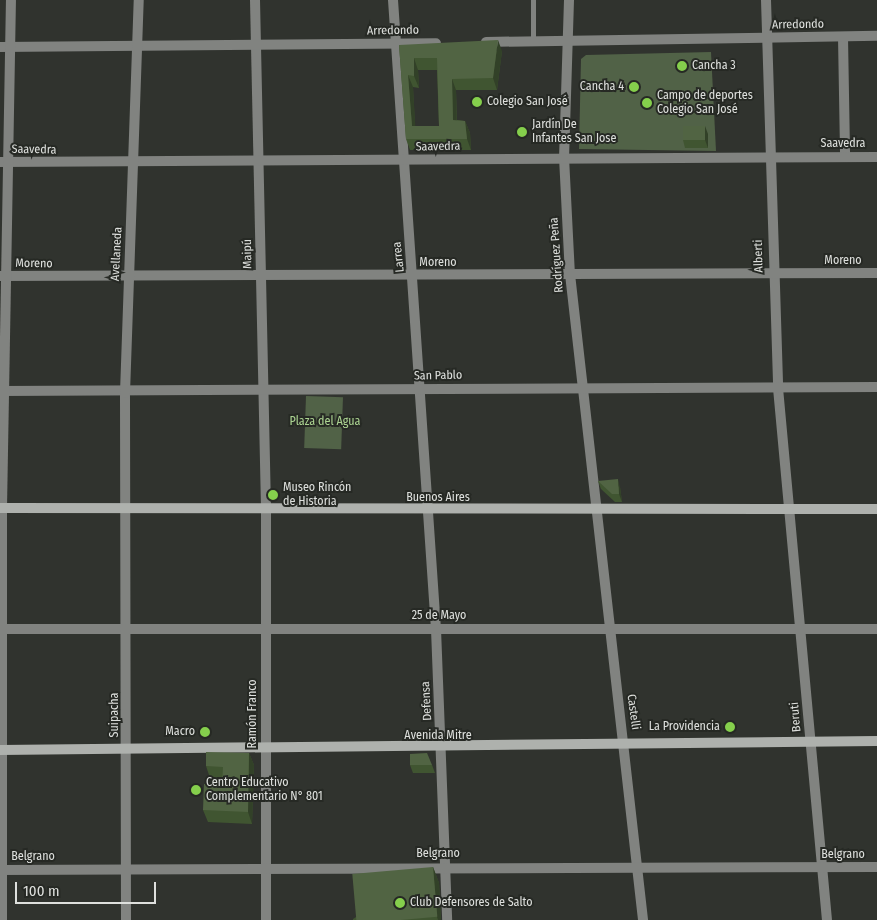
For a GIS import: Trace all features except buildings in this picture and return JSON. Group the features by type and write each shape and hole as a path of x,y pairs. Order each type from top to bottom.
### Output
{"street":[{"path":"2,920 1,508 5,47 11,0"},
{"name":"Avellaneda","path":"125,510 125,393 128,278 139,0"},
{"name":"Maipú","path":"255,0 266,508"},
{"name":"Larrea","path":"393,0 402,160 414,275 429,511"},
{"name":"Rodríguez Peña","path":"569,0 564,157 570,274 584,387 594,508"},
{"name":"Alberti","path":"766,0 772,274 778,388 789,511"},
{"name":"Arredondo","path":"474,42 877,36"},
{"path":"843,37 845,157"},
{"name":"Arredondo","path":"5,47 445,43"},
{"name":"Saavedra","path":"4,162 134,164 258,160 564,157 877,157"},
{"name":"Moreno","path":"3,276 128,278 260,275 877,273"},
{"name":"San Pablo","path":"2,391 125,393 421,388 877,388"},
{"name":"Buenos Aires","path":"1,508 125,510 266,508 429,511 594,508 789,511 877,509"},
{"name":"Ramón Franco","path":"266,508 266,920"},
{"name":"Castelli","path":"594,508 608,627 625,745 636,867 643,920"},
{"name":"Suipacha","path":"125,510 128,749 126,920"},
{"name":"Defensa","path":"429,511 436,630 447,920"},
{"name":"Beruti","path":"789,511 828,920"},
{"name":"25 de Mayo","path":"2,629 266,626 436,630 608,627 877,629"},
{"name":"Avenida Mitre","path":"2,750 441,749 877,742"},
{"name":"Belgrano","path":"1,870 266,867 877,867"}],"lane":[{"path":"533,0 534,41"}],"green space":[{"name":"Campo de deportes Colegio San José","path":"711,52 716,151 579,149 581,59 586,55"},
{"name":"Plaza del Agua","path":"306,396 343,397 341,449 304,448"}],"place":[{"name":"Cancha 3","path":"682,66"},
{"name":"Cancha 4","path":"634,87"},
{"name":"Colegio San José","path":"477,102"},
{"name":"Campo de deportes Colegio San José","path":"647,103"},
{"name":"Jardín De Infantes San Jose","path":"522,132"},
{"name":"Museo Rincón de Historia","path":"273,495"},
{"name":"La Providencia","path":"730,727"},
{"name":"Macro","path":"205,732"},
{"name":"Centro Educativo Complementario N° 801","path":"196,790"},
{"name":"Club Defensores de Salto","path":"400,903"}]}
